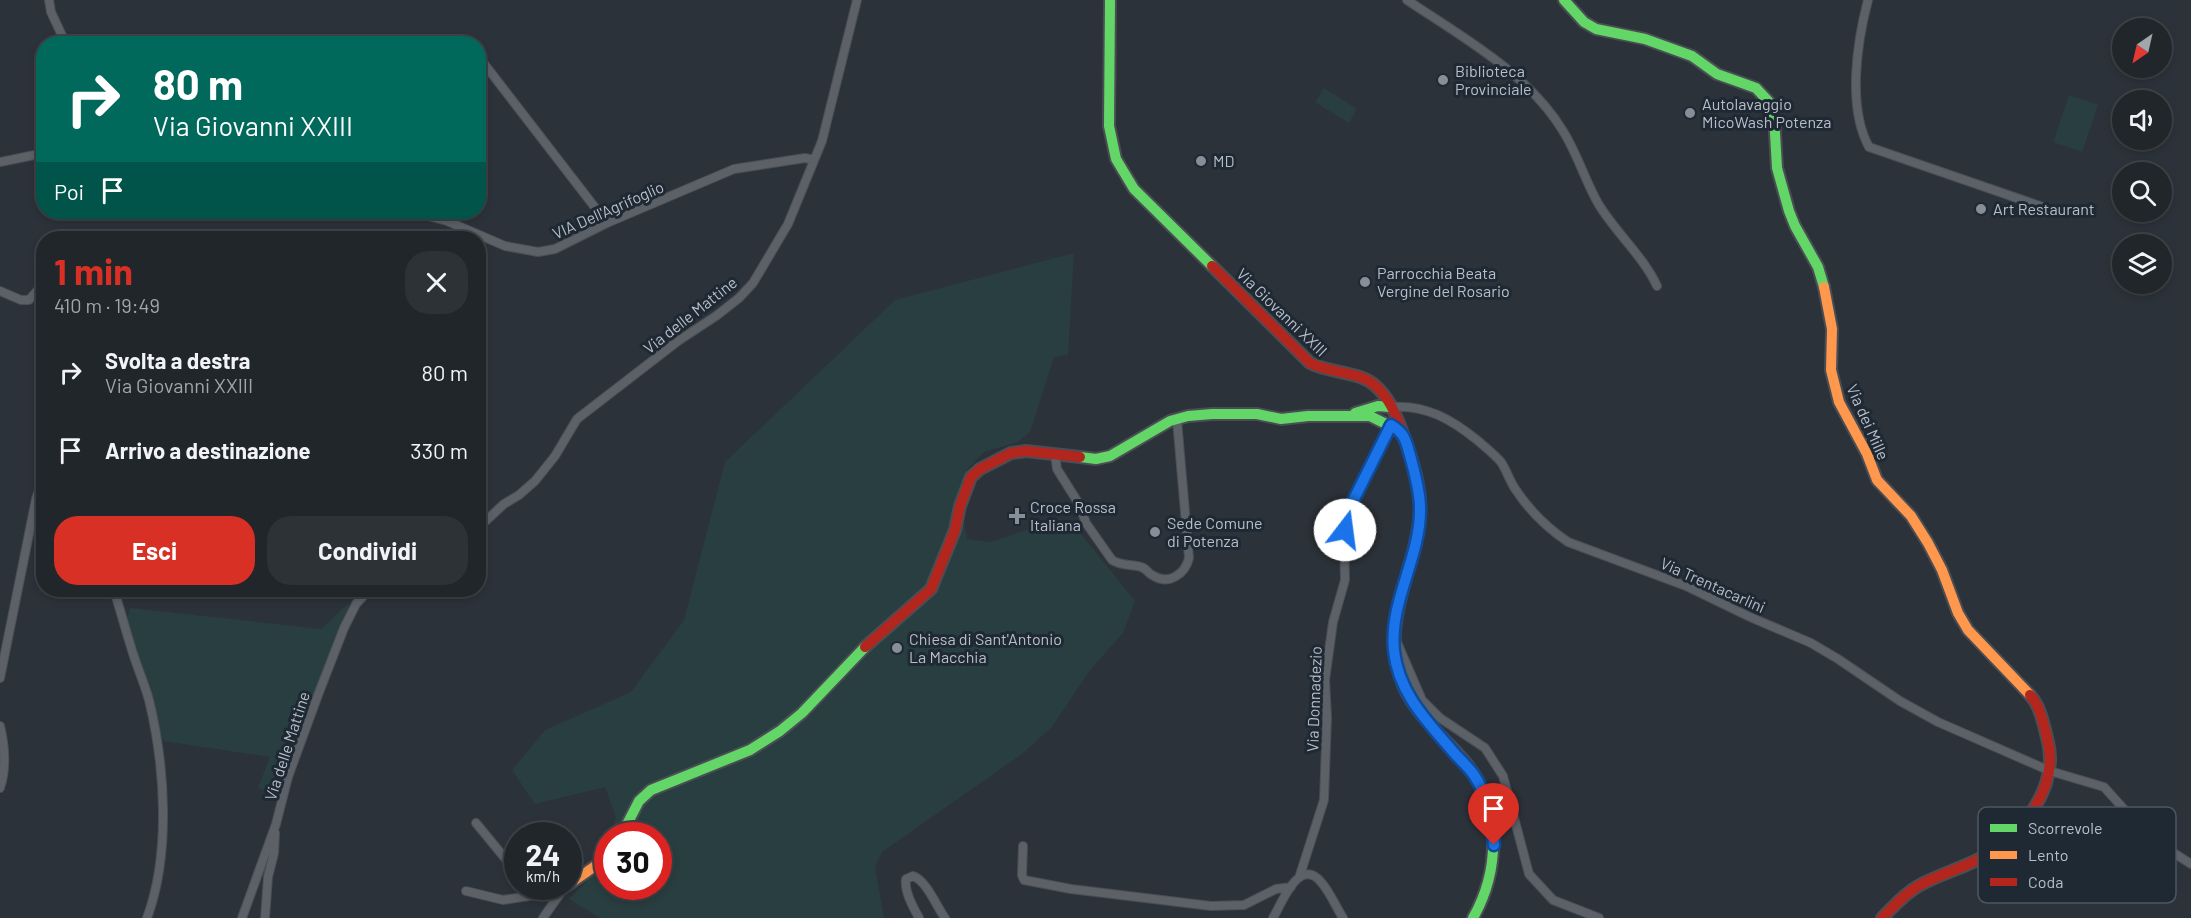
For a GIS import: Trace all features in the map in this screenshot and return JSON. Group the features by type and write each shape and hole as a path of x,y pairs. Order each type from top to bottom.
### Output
{"street":[{"path":"49,0 51,12 62,36"},
{"name":"Via delle Mattine","path":"486,521 535,481 555,456 577,419 678,341 716,316 748,289 788,224 822,141 857,0"},
{"name":"Via Giovanni XXIII","path":"1110,0 1110,145 1121,172 1134,189 1310,363 1320,369 1356,376 1374,384"},
{"path":"1407,0 1491,57 1535,94 1563,131 1577,157 1582,174 1600,206 1649,267 1657,286"},
{"name":"Via dei Mille","path":"1564,0 1584,22 1596,29 1645,39 1692,56 1717,74 1756,88 1769,102 1774,116 1777,168 1789,211 1818,267 1824,285 1832,329 1831,370 1839,402 1867,454 1877,480 1911,516 1928,543 1942,570 1958,613 1968,630 2039,708 2049,743 2050,771"},
{"path":"1868,0 1863,19 1856,79 1859,116 1869,147 2043,207"},
{"path":"486,66 607,223"},
{"path":"0,162 36,155"},
{"name":"VIA Dell'Agrifoglio","path":"486,238 505,246 538,252 555,249 607,223 734,169 805,158 814,160"},
{"name":"VIA Dell'Agrifoglio","path":"439,219 470,231"},
{"path":"0,291 21,300 29,300 36,292"},
{"path":"1374,384 1390,407 1402,432 1415,472 1420,508 1418,531 1397,608 1394,650 1399,676 1419,712 1474,774 1485,795 1492,822 1494,857 1491,879 1482,904 1473,918"},
{"path":"1368,408 1374,399 1374,384"},
{"path":"1349,415 1378,406 1390,407"},
{"name":"Via Trentacarlini","path":"1390,407 1405,406 1424,409 1449,419 1496,457 1527,504 1568,542 1686,585 1750,617 1811,643 1838,658 1922,714 2050,771"},
{"path":"1376,418 1390,407"},
{"path":"628,822 639,801 651,790 750,750 780,731 802,712 881,632 931,590 955,530 971,477 980,469 1011,453 1026,452 1096,459 1110,456 1170,421 1188,416 1225,414 1257,414 1281,419 1349,415 1376,418 1402,432"},
{"path":"1055,455 1057,469 1079,504 1086,523 1112,560 1140,567 1160,579 1176,577 1187,566 1189,558 1177,420"},
{"name":"Via Donnadezio","path":"1273,918 1300,875 1324,800 1327,717 1325,680 1333,622 1345,580 1345,530 1352,503 1391,425"},
{"path":"0,678 36,499"},
{"path":"116,597 148,697 158,746 161,780 161,845 157,885 147,918"},
{"name":"Via delle Mattine","path":"242,918 276,824 288,777 344,628 356,604 362,597"},
{"path":"1394,634 1422,700 1440,718 1485,748 1503,776 1529,874 1552,900 1599,918"},
{"path":"0,726 5,749 4,771 0,788"},
{"path":"2035,807 2050,771 2104,787 2122,807"},
{"path":"476,823 504,857"},
{"path":"265,918 276,824"},
{"path":"1023,846 1022,875 1024,880 1071,889 1210,906 1244,905 1276,889 1291,887"},
{"path":"2176,854 2191,864"},
{"path":"1882,918 1902,897 1920,885 1978,859"},
{"path":"1300,875 1307,874 1321,881 1343,918"},
{"path":"919,918 905,884 906,879 913,876 923,881 945,918"},
{"path":"466,891 504,900"},
{"path":"543,918 557,900"}],"green space":[{"path":"1324,88 1357,109 1349,123 1315,102"},
{"path":"2069,95 2098,105 2082,152 2053,142"},
{"path":"1074,253 1068,355 1054,357 1030,432 1018,442 984,452 968,468 959,491 967,539 991,542 1059,519 1081,534 1135,601 1123,633 1090,670 1052,727 1022,754 882,852 875,867 884,918 600,918 571,900 582,900 582,886 594,874 594,900 672,900 672,822 614,822 616,817 605,787 535,804 512,770 545,730 631,692 684,620 725,462 895,300"},
{"path":"350,602 276,796 258,788 270,757 163,741 127,620 130,608 321,629"}],"traffic: fast":[{"path":"1110,0 1109,126 1116,159 1134,189 1212,266"},
{"path":"1564,0 1584,22 1596,29 1645,39 1692,56 1717,74 1756,88 1769,102 1774,116 1777,168 1789,211 1818,267 1824,287"},
{"path":"1355,413 1378,406 1390,407"},
{"path":"1080,457 1096,459 1110,456 1170,421 1188,416 1212,414 1257,414 1281,419 1308,416 1370,416 1402,432"},
{"path":"1408,448 1417,479 1420,511 1413,552 1397,614 1395,656 1400,677 1412,702 1428,723 1466,763 1486,799 1493,839 1492,860 1482,899 1473,918"},
{"path":"628,822 639,801 651,790 750,750 780,731 802,713 865,647"}],"traffic: slow":[{"path":"1824,287 1832,329 1831,370 1839,402 1867,454 1877,480 1911,516 1928,543 1942,570 1958,613 1968,630 2030,695"},
{"path":"582,875 594,867"}],"traffic: jam":[{"path":"1212,266 1310,363 1360,377 1378,388 1391,406 1408,448"},
{"path":"865,647 931,589 955,530 960,506 971,477 980,469 1011,453 1026,451 1080,457"},
{"path":"2030,695 2042,717 2050,759 2048,776 2035,807"},
{"path":"1882,918 1915,888 1978,860"}],"place":[{"name":"Biblioteca Provinciale","path":"1443,80"},
{"name":"Autolavaggio MicoWash Potenza","path":"1690,113"},
{"name":"MD","path":"1201,161"},
{"name":"Art Restaurant","path":"1981,209"},
{"name":"Parrocchia Beata Vergine del Rosario","path":"1365,282"},
{"name":"Croce Rossa Italiana","path":"1017,516"},
{"name":"Sede Comune di Potenza","path":"1155,532"},
{"name":"Chiesa di Sant'Antonio La Macchia","path":"897,648"}],"route":[{"path":"1345,530 1352,503 1391,425 1402,432 1406,442 1415,472 1420,508 1418,531 1394,623 1394,650 1399,676 1419,712 1474,774 1485,795 1492,822 1494,845"}]}
